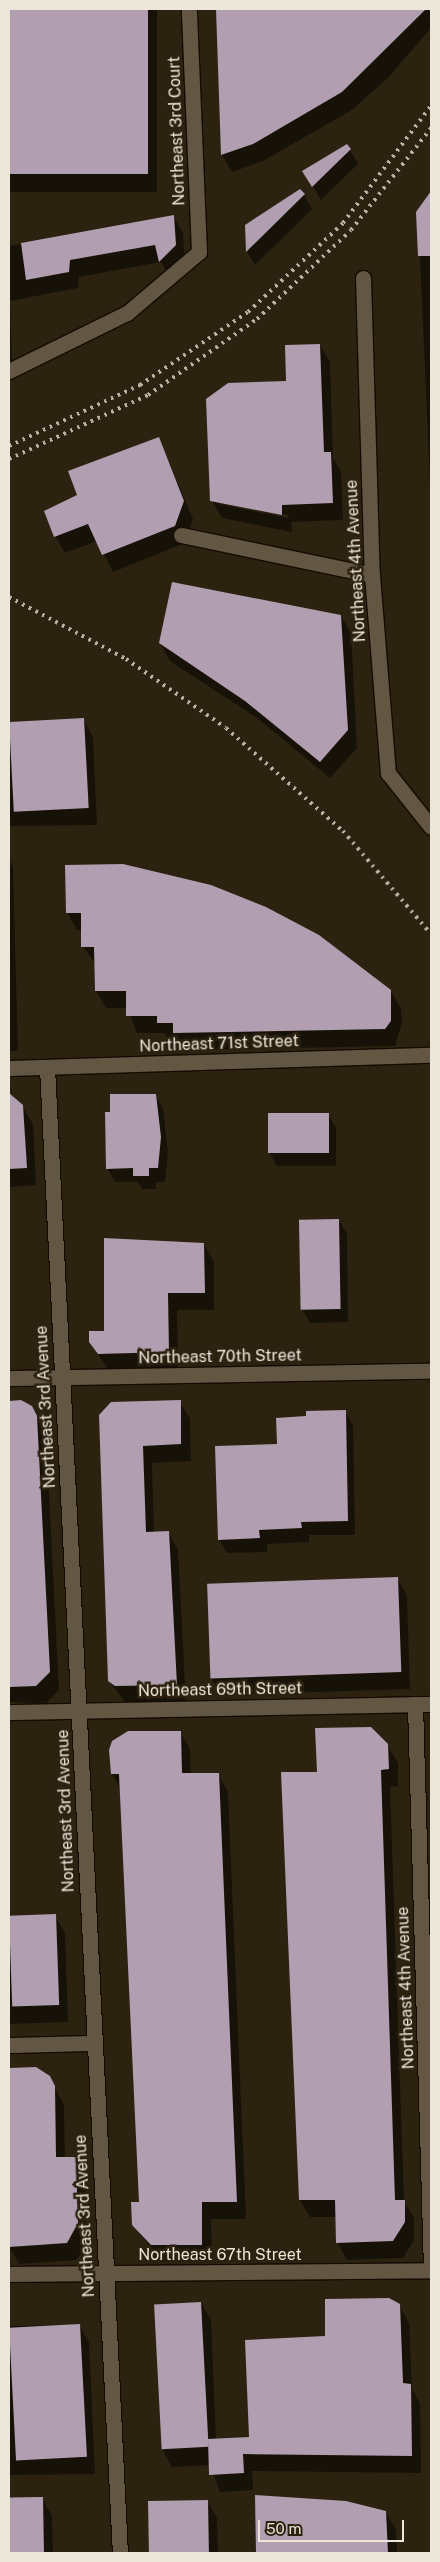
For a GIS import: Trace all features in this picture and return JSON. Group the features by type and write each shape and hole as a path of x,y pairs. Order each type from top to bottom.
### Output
{"street":[{"name":"Northeast 3rd Court","path":"9,371 127,313 199,252 189,9"},
{"name":"Northeast 4th Avenue","path":"363,278 372,575 388,773 431,827"},
{"path":"181,535 372,575"},
{"name":"Northeast 71st Street","path":"9,1068 431,1055"},
{"name":"Northeast 3rd Avenue","path":"47,1067 79,1710 92,2043 120,2553"},
{"name":"Northeast 70th Street","path":"9,1378 431,1371"},
{"name":"Northeast 4th Avenue","path":"415,1704 431,2271"},
{"name":"Northeast 69th Street","path":"9,1712 431,1704"},
{"path":"9,2045 92,2043"},
{"name":"Northeast 67th Street","path":"9,2274 431,2271"}],"building":[{"path":"9,9 148,9 148,174 9,174"},
{"path":"216,9 426,9 342,92 253,144 221,155"},
{"path":"347,144 351,149 312,187 302,171"},
{"path":"300,189 305,194 246,252 245,225"},
{"path":"431,191 431,256 418,256 416,212"},
{"path":"174,215 176,245 159,262 155,245 70,260 69,272 26,280 21,243"},
{"path":"320,344 324,452 331,452 333,503 282,505 282,515 210,501 206,399 228,383 286,381 285,345"},
{"path":"159,437 184,501 175,526 102,555 88,524 54,537 44,511 77,495 68,471"},
{"path":"172,582 341,615 348,730 320,762 245,701 159,643"},
{"path":"84,718 89,808 14,812 9,722"},
{"path":"123,864 211,885 266,907 319,935 391,990 391,1021 385,1029 173,1033 173,1023 157,1023 157,1016 126,1016 126,991 95,991 94,947 81,947 81,913 66,913 65,865"},
{"path":"9,1093 23,1105 27,1168 9,1169"},
{"path":"110,1094 156,1094 161,1137 158,1168 149,1168 149,1176 133,1176 133,1168 106,1169 105,1112 110,1112"},
{"path":"268,1113 329,1113 329,1153 268,1153"},
{"path":"339,1219 341,1309 301,1310 299,1220"},
{"path":"104,1238 204,1243 205,1293 168,1293 169,1352 98,1354 89,1342 89,1331 104,1331"},
{"path":"21,1400 32,1406 37,1416 50,1672 36,1686 9,1687 9,1401"},
{"path":"181,1400 181,1444 143,1446 146,1532 169,1531 177,1685 115,1686 108,1681 99,1415 111,1402"},
{"path":"346,1410 348,1521 301,1522 302,1528 259,1530 260,1538 218,1540 215,1446 277,1444 276,1418 306,1416 306,1411"},
{"path":"398,1577 401,1672 210,1679 207,1584"},
{"path":"371,1727 388,1744 389,1769 381,1770 395,2200 405,2200 405,2222 393,2241 336,2243 335,2200 299,2200 281,1772 317,1772 315,1728"},
{"path":"128,1731 181,1731 182,1773 219,1773 237,2202 202,2202 202,2245 151,2245 132,2225 131,2202 139,2202 119,1774 111,1774 109,1750 112,1741"},
{"path":"56,1914 59,2005 12,2007 9,1916"},
{"path":"36,2067 50,2076 55,2086 56,2157 76,2157 78,2223 67,2243 9,2247 9,2068"},
{"path":"389,2298 400,2304 403,2383 411,2384 412,2456 243,2454 244,2473 209,2475 208,2439 249,2437 245,2340 325,2336 325,2299"},
{"path":"201,2302 209,2447 162,2449 154,2304"},
{"path":"80,2324 87,2457 16,2461 9,2328"},
{"path":"255,2495 346,2501 386,2511 388,2553 256,2553"},
{"path":"43,2497 44,2553 10,2553 9,2498"},
{"path":"208,2500 209,2553 149,2553 148,2501"}],"railway":[{"path":"9,446 140,385 248,312 343,223 431,106"},
{"path":"9,459 148,395 257,319 351,230 431,128"},
{"path":"9,597 126,659 226,728 343,831 431,934"}]}
